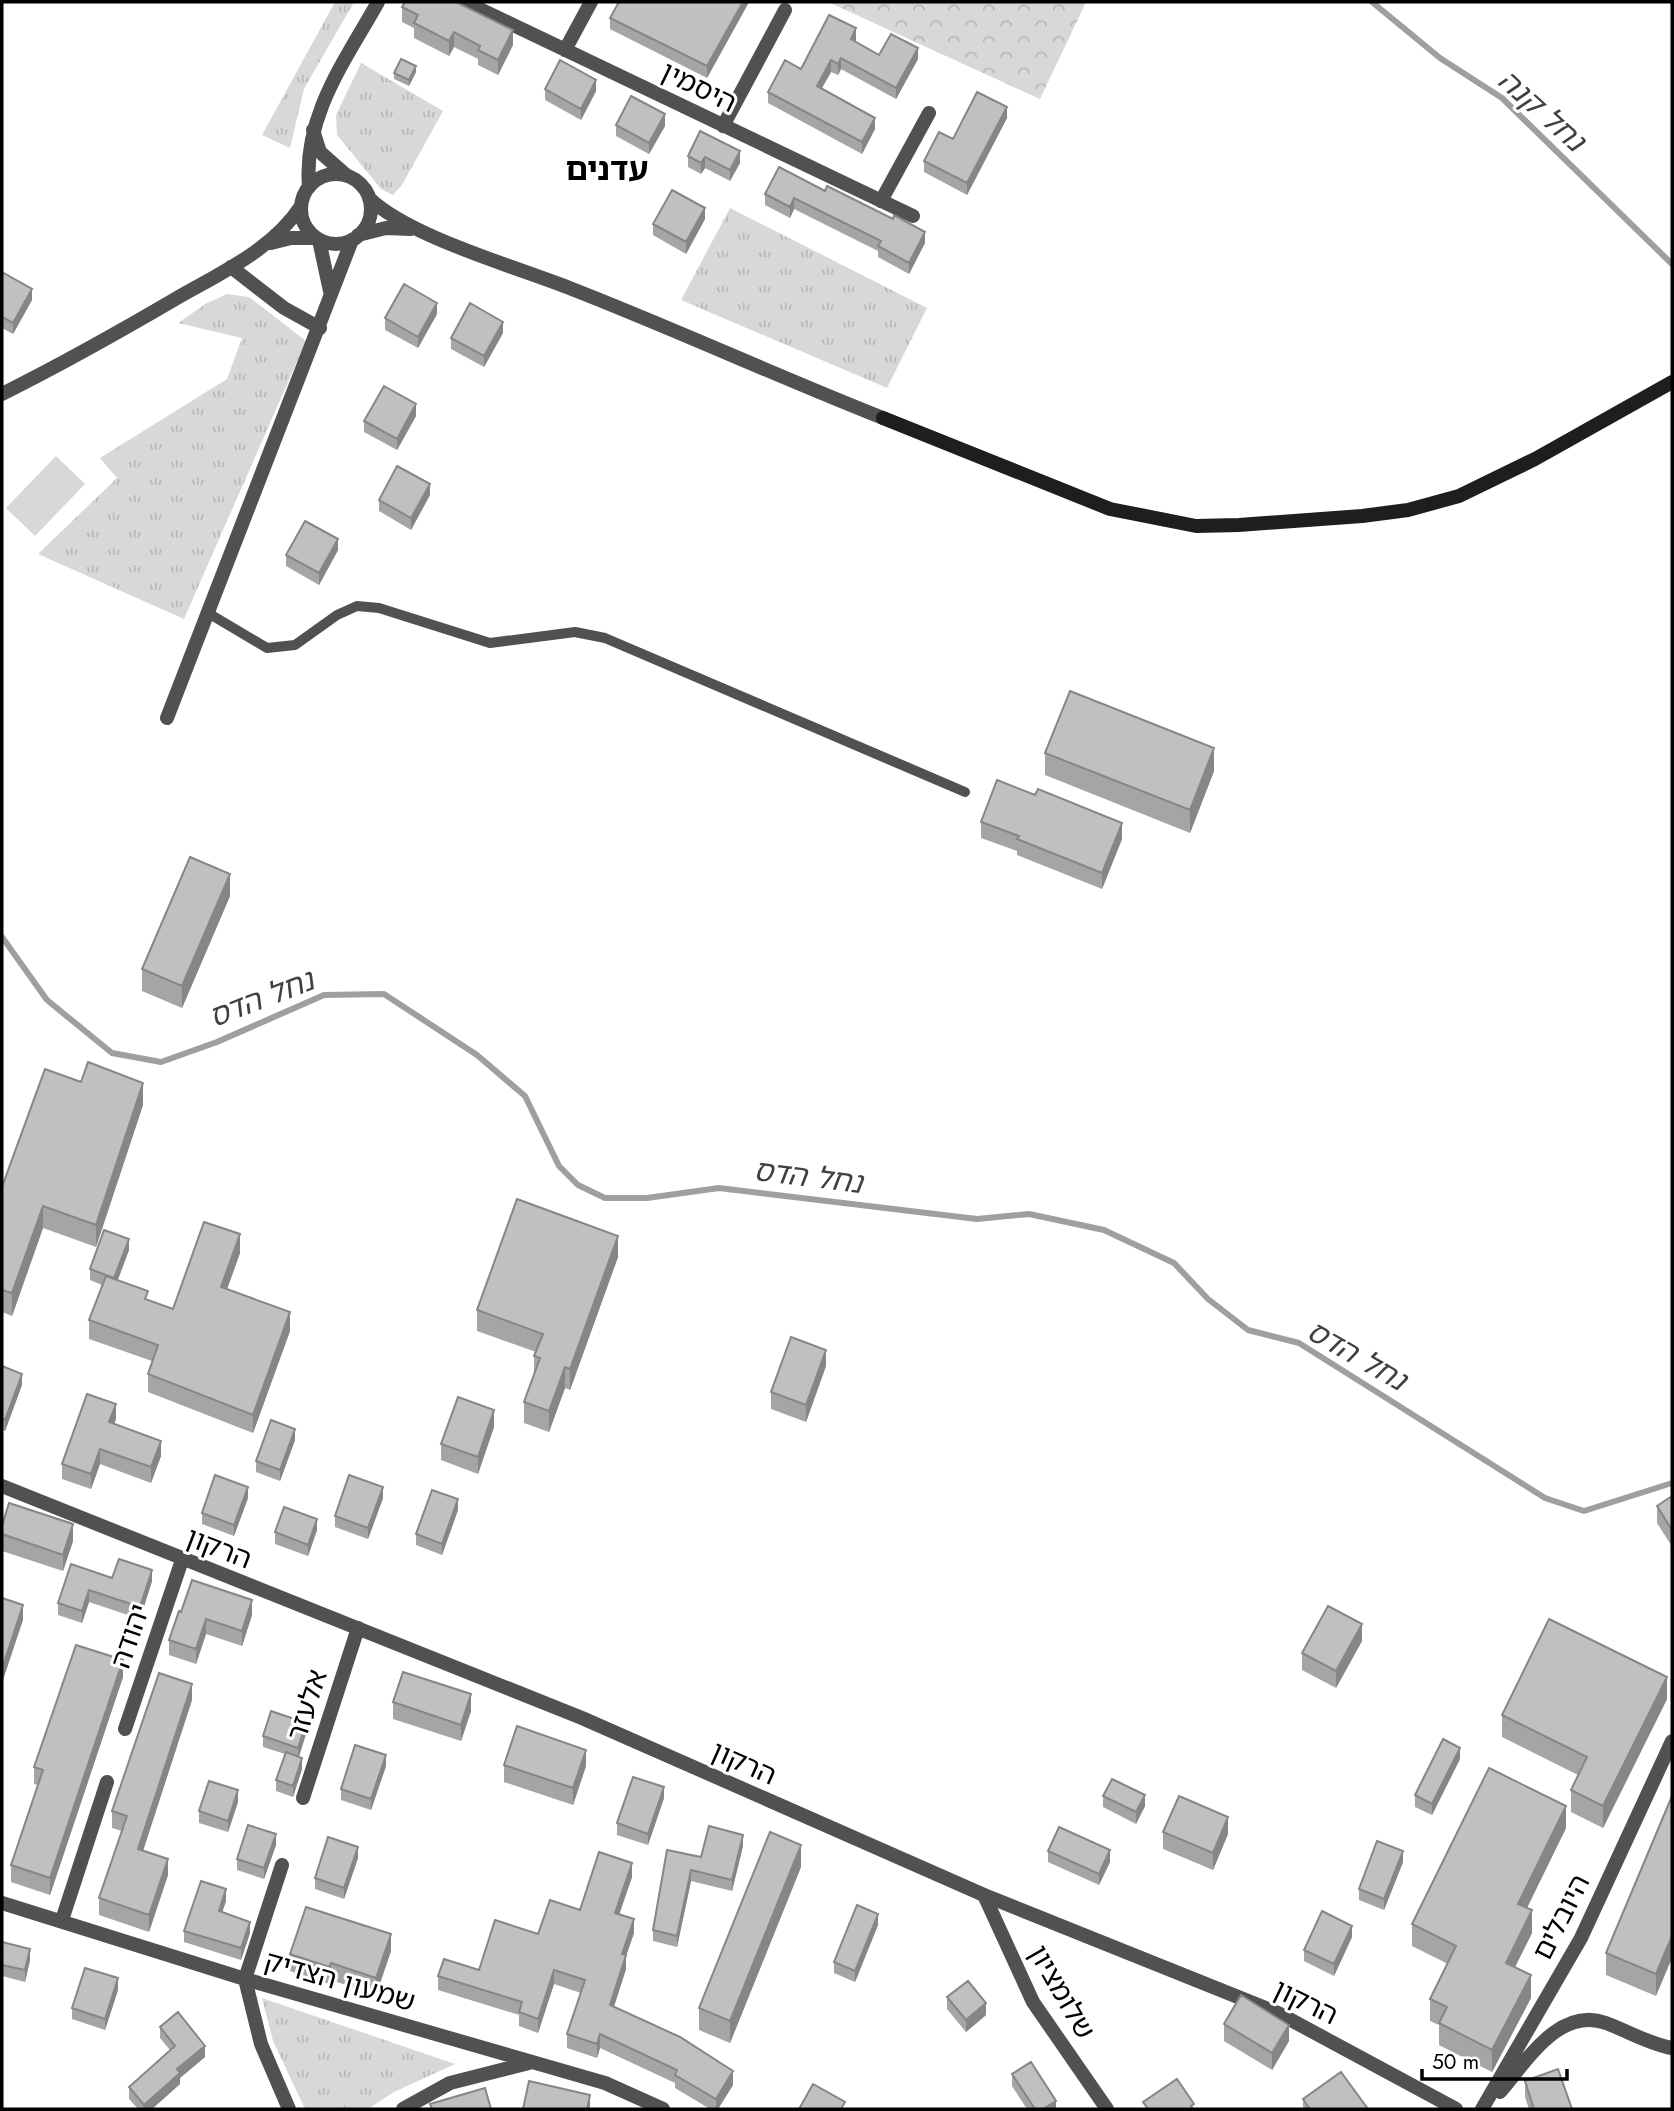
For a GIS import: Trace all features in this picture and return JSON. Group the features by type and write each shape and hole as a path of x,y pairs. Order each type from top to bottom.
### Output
{"main road":[{"path":"883,418 1110,509 1196,526 1265,524 1322,521 1408,509 1460,496 1535,459 1672,382"}],"street":[{"path":"2,394 76,357 231,267 263,246 293,219 309,187 307,154 312,129 323,100 378,2"},
{"name":"היסמין","path":"465,2 913,216"},
{"path":"565,50 591,2"},
{"path":"723,125 785,10"},
{"path":"881,201 929,113"},
{"path":"312,129 320,152 360,184 369,198 385,213 883,418"},
{"path":"309,187 326,175 346,175"},
{"path":"167,718 330,299 355,238 369,218 369,198"},
{"path":"301,206 304,224 318,239 330,278 330,299"},
{"path":"263,246 291,238 318,239 336,244 386,228 419,229"},
{"path":"231,267 284,308 320,328"},
{"name":"הרקון","path":"3,1490 582,1718 984,1895 1278,2013 1456,2109"},
{"name":"יהודה","path":"125,1729 182,1560"},
{"name":"אלעזר","path":"303,1798 358,1628"},
{"name":"היובלים","path":"1484,2109 1581,1938 1672,1741"},
{"path":"62,1920 107,1782"},
{"path":"282,1865 245,1979 261,2044 289,2109"},
{"name":"שלומציון","path":"984,1895 1033,2002 1107,2109"},
{"name":"שמעון הצדיק","path":"2,1903 245,1979 605,2083 663,2109"},
{"name":"היובלים","path":"1484,2109 1543,2041 1571,2021 1602,2022 1672,2048"},
{"path":"403,2109 450,2083 531,2062"}],"lane":[{"path":"208,613 267,648 295,645 338,615 357,606 379,608 490,643 566,632 605,638 965,792"}],"green space":[{"path":"335,2 354,2 304,89 290,148 262,135"},
{"path":"828,2 1086,2 1040,99"},
{"path":"361,63 443,111 402,185 393,195 381,189 337,135 336,115"},
{"path":"730,208 927,308 887,388 681,300"},
{"path":"227,294 249,297 306,341 184,619 38,554 117,478 100,458 227,379 242,338 178,323 207,303"},
{"path":"56,456 85,484 35,536 6,508"},
{"path":"262,1998 455,2064 394,2092 368,2109 305,2109 273,2041"}],"building":[{"path":"405,2 456,2 513,30 498,60 478,50 480,46 454,32 449,41 414,23 418,15 402,7"},
{"path":"619,2 743,2 707,66 610,18"},
{"path":"829,15 856,28 851,39 879,55 891,34 918,48 896,88 841,58 838,64 831,60 817,86 875,118 862,142 768,92 785,60 801,69"},
{"path":"401,59 416,66 409,80 394,73"},
{"path":"560,60 596,80 581,109 545,89"},
{"path":"977,92 1007,107 967,183 924,161 939,132 953,139"},
{"path":"631,96 665,114 649,143 616,125"},
{"path":"700,131 740,151 730,170 705,157 701,163 688,156"},
{"path":"779,167 825,191 827,186 893,219 894,215 925,232 909,263 878,246 881,241 794,198 790,207 765,194"},
{"path":"672,190 705,208 686,242 653,224"},
{"path":"2,272 32,289 13,323 2,317"},
{"path":"404,284 437,303 418,337 385,318"},
{"path":"470,303 503,322 484,356 451,338"},
{"path":"384,386 416,404 397,439 364,421"},
{"path":"397,466 430,484 411,518 379,500"},
{"path":"305,521 338,539 319,573 286,555"},
{"path":"1070,691 1214,748 1190,810 1045,753"},
{"path":"997,780 1035,795 1038,789 1122,823 1102,873 981,822"},
{"path":"190,857 230,874 182,986 142,969"},
{"path":"88,1062 143,1083 96,1225 43,1206 12,1293 2,1290 2,1187 45,1069 81,1082"},
{"path":"517,1199 618,1236 570,1369 565,1367 549,1411 524,1402 540,1358 534,1356 543,1334 477,1310"},
{"path":"204,1222 240,1234 221,1287 290,1312 253,1415 148,1374 158,1345 89,1320 106,1276 148,1291 145,1299 173,1309"},
{"path":"104,1230 129,1239 114,1278 90,1269"},
{"path":"791,1337 826,1350 806,1405 771,1392"},
{"path":"2,1366 22,1374 5,1420 2,1419"},
{"path":"87,1394 116,1404 109,1422 161,1441 151,1467 100,1449 91,1474 62,1464"},
{"path":"458,1397 494,1410 478,1457 441,1444"},
{"path":"271,1420 295,1429 280,1470 256,1461"},
{"path":"215,1475 248,1487 234,1525 202,1513"},
{"path":"349,1475 383,1487 368,1528 335,1516"},
{"path":"432,1490 458,1499 442,1544 416,1534"},
{"path":"1672,1496 1672,1530 1657,1506"},
{"path":"9,1503 73,1524 63,1555 2,1534"},
{"path":"284,1507 317,1519 308,1545 275,1532"},
{"path":"119,1559 152,1570 140,1607 89,1590 82,1611 58,1603 71,1564 112,1578"},
{"path":"192,1580 252,1600 242,1631 206,1619 196,1649 169,1640"},
{"path":"2,1598 23,1605 2,1669"},
{"path":"1328,1606 1362,1624 1336,1671 1302,1653"},
{"path":"1549,1619 1667,1677 1603,1806 1571,1790 1587,1757 1502,1715"},
{"path":"76,1645 123,1660 50,1878 11,1865 43,1770 34,1767"},
{"path":"403,1672 471,1694 461,1725 393,1702"},
{"path":"159,1673 192,1684 138,1849 168,1859 149,1915 99,1898 127,1816 112,1811"},
{"path":"271,1711 306,1723 298,1748 263,1736"},
{"path":"517,1726 586,1750 573,1788 504,1765"},
{"path":"1443,1739 1460,1748 1432,1804 1415,1795"},
{"path":"355,1745 386,1755 371,1799 341,1789"},
{"path":"286,1752 302,1758 293,1786 276,1780"},
{"path":"1489,1768 1566,1806 1518,1904 1532,1910 1506,1963 1531,1975 1492,2050 1439,2023 1447,2007 1430,1999 1456,1946 1412,1924"},
{"path":"633,1777 664,1787 648,1834 617,1823"},
{"path":"1112,1779 1145,1795 1136,1812 1103,1796"},
{"path":"209,1781 238,1790 228,1821 199,1811"},
{"path":"1179,1796 1228,1817 1213,1853 1163,1832"},
{"path":"1672,1796 1672,1936 1656,1974 1606,1953"},
{"path":"248,1825 276,1834 264,1868 237,1859"},
{"path":"709,1826 743,1835 732,1880 691,1870 677,1936 653,1930 667,1850 701,1857"},
{"path":"1059,1827 1110,1850 1099,1874 1048,1851"},
{"path":"770,1832 801,1845 730,2021 699,2008"},
{"path":"328,1837 358,1847 344,1888 315,1878"},
{"path":"1377,1841 1403,1851 1384,1899 1359,1889"},
{"path":"599,1852 632,1863 615,1913 634,1919 622,1954 626,1955 610,2005 680,2037 733,2071 716,2099 675,2075 677,2070 600,2034 597,2044 567,2034 585,1980 554,1970 538,2019 519,2012 522,2002 438,1976 444,1959 479,1970 495,1920 538,1934 550,1900 580,1910"},
{"path":"201,1881 226,1889 219,1911 250,1922 241,1948 184,1931"},
{"path":"857,1905 878,1914 855,1971 834,1962"},
{"path":"306,1907 391,1934 376,1978 331,1963 329,1967 290,1954"},
{"path":"1322,1911 1352,1926 1334,1964 1304,1950"},
{"path":"2,1942 30,1949 25,1970 2,1965"},
{"path":"85,1968 118,1978 105,2019 72,2008"},
{"path":"968,1981 986,2003 966,2020 947,1997"},
{"path":"1241,1995 1289,2025 1272,2053 1224,2024"},
{"path":"178,2012 205,2046 177,2069 180,2073 144,2105 129,2087 175,2046 160,2027"},
{"path":"1031,2062 1056,2101 1043,2109 1035,2109 1012,2074"},
{"path":"1558,2069 1572,2109 1534,2109 1525,2081"},
{"path":"1341,2072 1368,2109 1310,2109 1303,2099"},
{"path":"1177,2079 1194,2104 1191,2106 1193,2109 1148,2109 1143,2102"},
{"path":"529,2081 590,2095 587,2109 523,2109"},
{"path":"813,2084 845,2102 841,2109 799,2109"},
{"path":"485,2088 491,2109 432,2109 430,2104"}],"waterway":[{"name":"נחל קנה","path":"1372,2 1440,58 1502,98 1672,264"},
{"name":"נחל הדס","path":"2,937 47,1000 112,1053 161,1062 217,1042 324,995 384,994 477,1055 525,1096 559,1166 578,1185 605,1198 647,1198 719,1188 977,1219 1029,1214 1104,1230 1174,1263 1208,1299 1248,1330 1299,1343 1545,1498 1584,1511 1672,1483"}],"district":[{"name":"עדנים","path":"607,169"}]}
